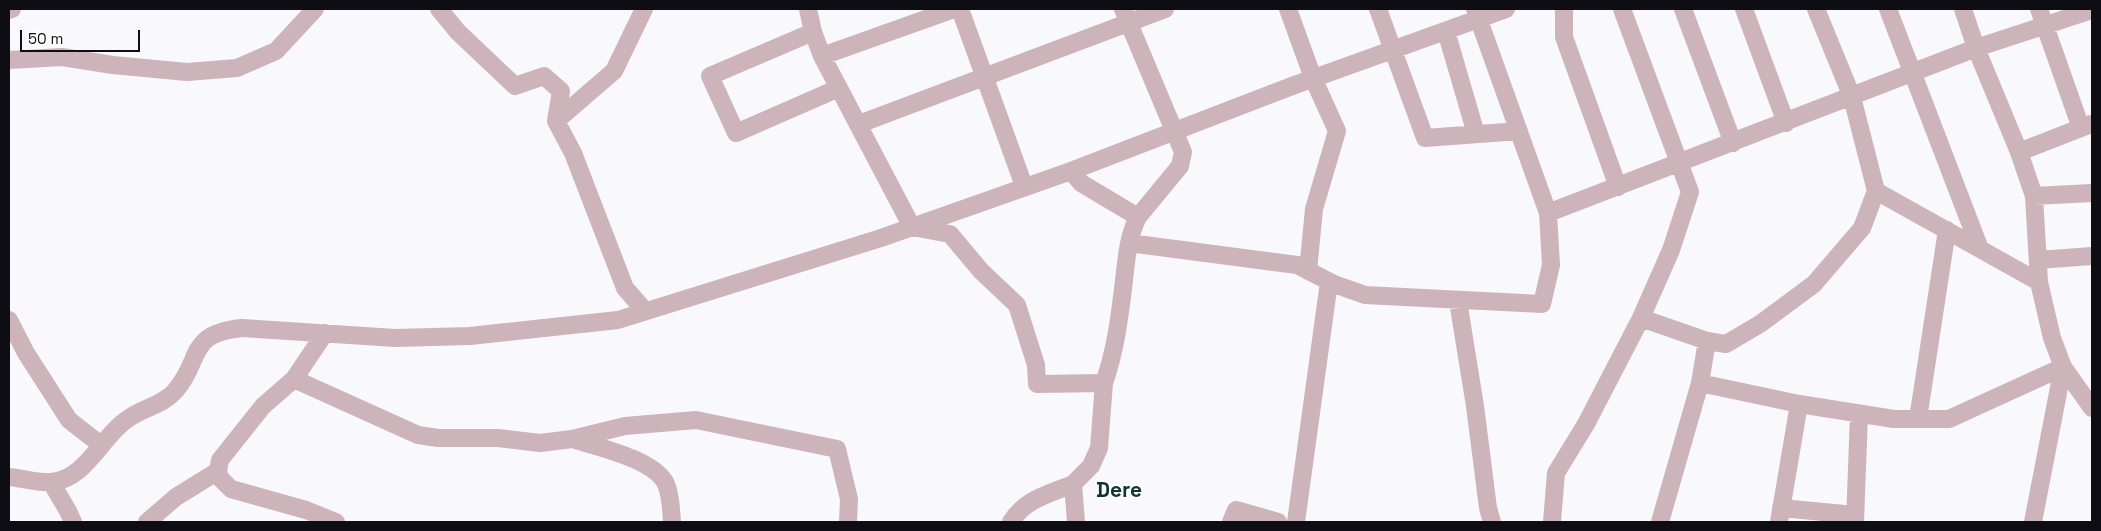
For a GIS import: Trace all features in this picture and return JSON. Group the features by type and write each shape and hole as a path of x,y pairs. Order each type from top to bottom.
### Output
{"street":[{"path":"9,60 62,58 188,72 237,68 276,51 315,9"},
{"path":"439,9 458,32 515,86 544,76 562,90 556,121 573,153 625,288 646,312"},
{"path":"556,121 614,71 644,9"},
{"path":"808,9 813,32 822,56 912,227"},
{"path":"822,56 954,9"},
{"path":"960,9 1024,186"},
{"path":"859,124 985,76 1125,16 1165,9"},
{"path":"1288,9 1313,78 1337,131 1314,209 1308,271"},
{"path":"1378,9 1425,138 1519,131"},
{"path":"9,477 51,482 65,478 78,470 114,429 129,418 173,394 182,383 197,348 216,333 227,329 242,328 396,338 470,336 618,320 881,238 1071,170 1313,78 1446,31 1477,14 1506,9"},
{"path":"1564,9 1564,37 1618,187"},
{"path":"1552,522 1556,473 1586,424 1641,318 1671,250 1690,192 1622,9"},
{"path":"1683,9 1733,143"},
{"path":"1744,9 1786,123"},
{"path":"1641,318 1707,341 1726,344 1760,324 1814,284 1862,228 1876,191 1852,98 1816,9"},
{"path":"1888,9 1980,249"},
{"path":"1963,9 1976,48 2019,152 2034,196 2039,282 2052,338 2063,367 2092,408"},
{"path":"2019,152 2087,126 2039,9"},
{"path":"1548,213 1852,98 1976,48 2092,10"},
{"path":"1129,243 1297,265 1329,282 1365,295 1542,304 1551,265 1548,213 1477,14"},
{"path":"1011,522 1020,509 1030,501 1073,484 1091,466 1099,448 1104,383 1115,346 1129,243 1138,217 1180,166 1183,152 1125,16"},
{"path":"1446,31 1476,134"},
{"path":"813,32 710,76 736,133 839,88"},
{"path":"1071,170 1081,183 1138,217"},
{"path":"1876,191 2039,282"},
{"path":"2034,196 2092,193"},
{"path":"912,227 950,234 981,271 1017,304 1036,365 1037,384 1104,383"},
{"path":"1918,419 1947,230"},
{"path":"2038,260 2092,256"},
{"path":"1296,522 1329,282"},
{"path":"1458,301 1475,406 1488,508 1492,522"},
{"path":"9,320 26,352 69,420 100,445"},
{"path":"325,333 294,379 256,414 226,451 220,460 218,471 224,484 231,489 306,510 336,522"},
{"path":"1660,522 1700,383 1707,341"},
{"path":"1700,383 1799,404 1859,414 1894,419 1949,420 2063,367"},
{"path":"2033,522 2063,367"},
{"path":"294,379 418,435 438,438 498,438 540,443 572,439 626,426 696,420 837,449 850,499 848,522"},
{"path":"1799,404 1780,515 1855,518 1859,414"},
{"path":"572,439 640,462 656,471 665,482 671,500 672,522"},
{"path":"146,522 176,497 218,471"},
{"path":"51,482 68,511 72,522"},
{"path":"1073,484 1076,522"},
{"path":"1231,522 1236,510 1278,522"}],"district":[{"name":"Dere","path":"1119,491"}]}
